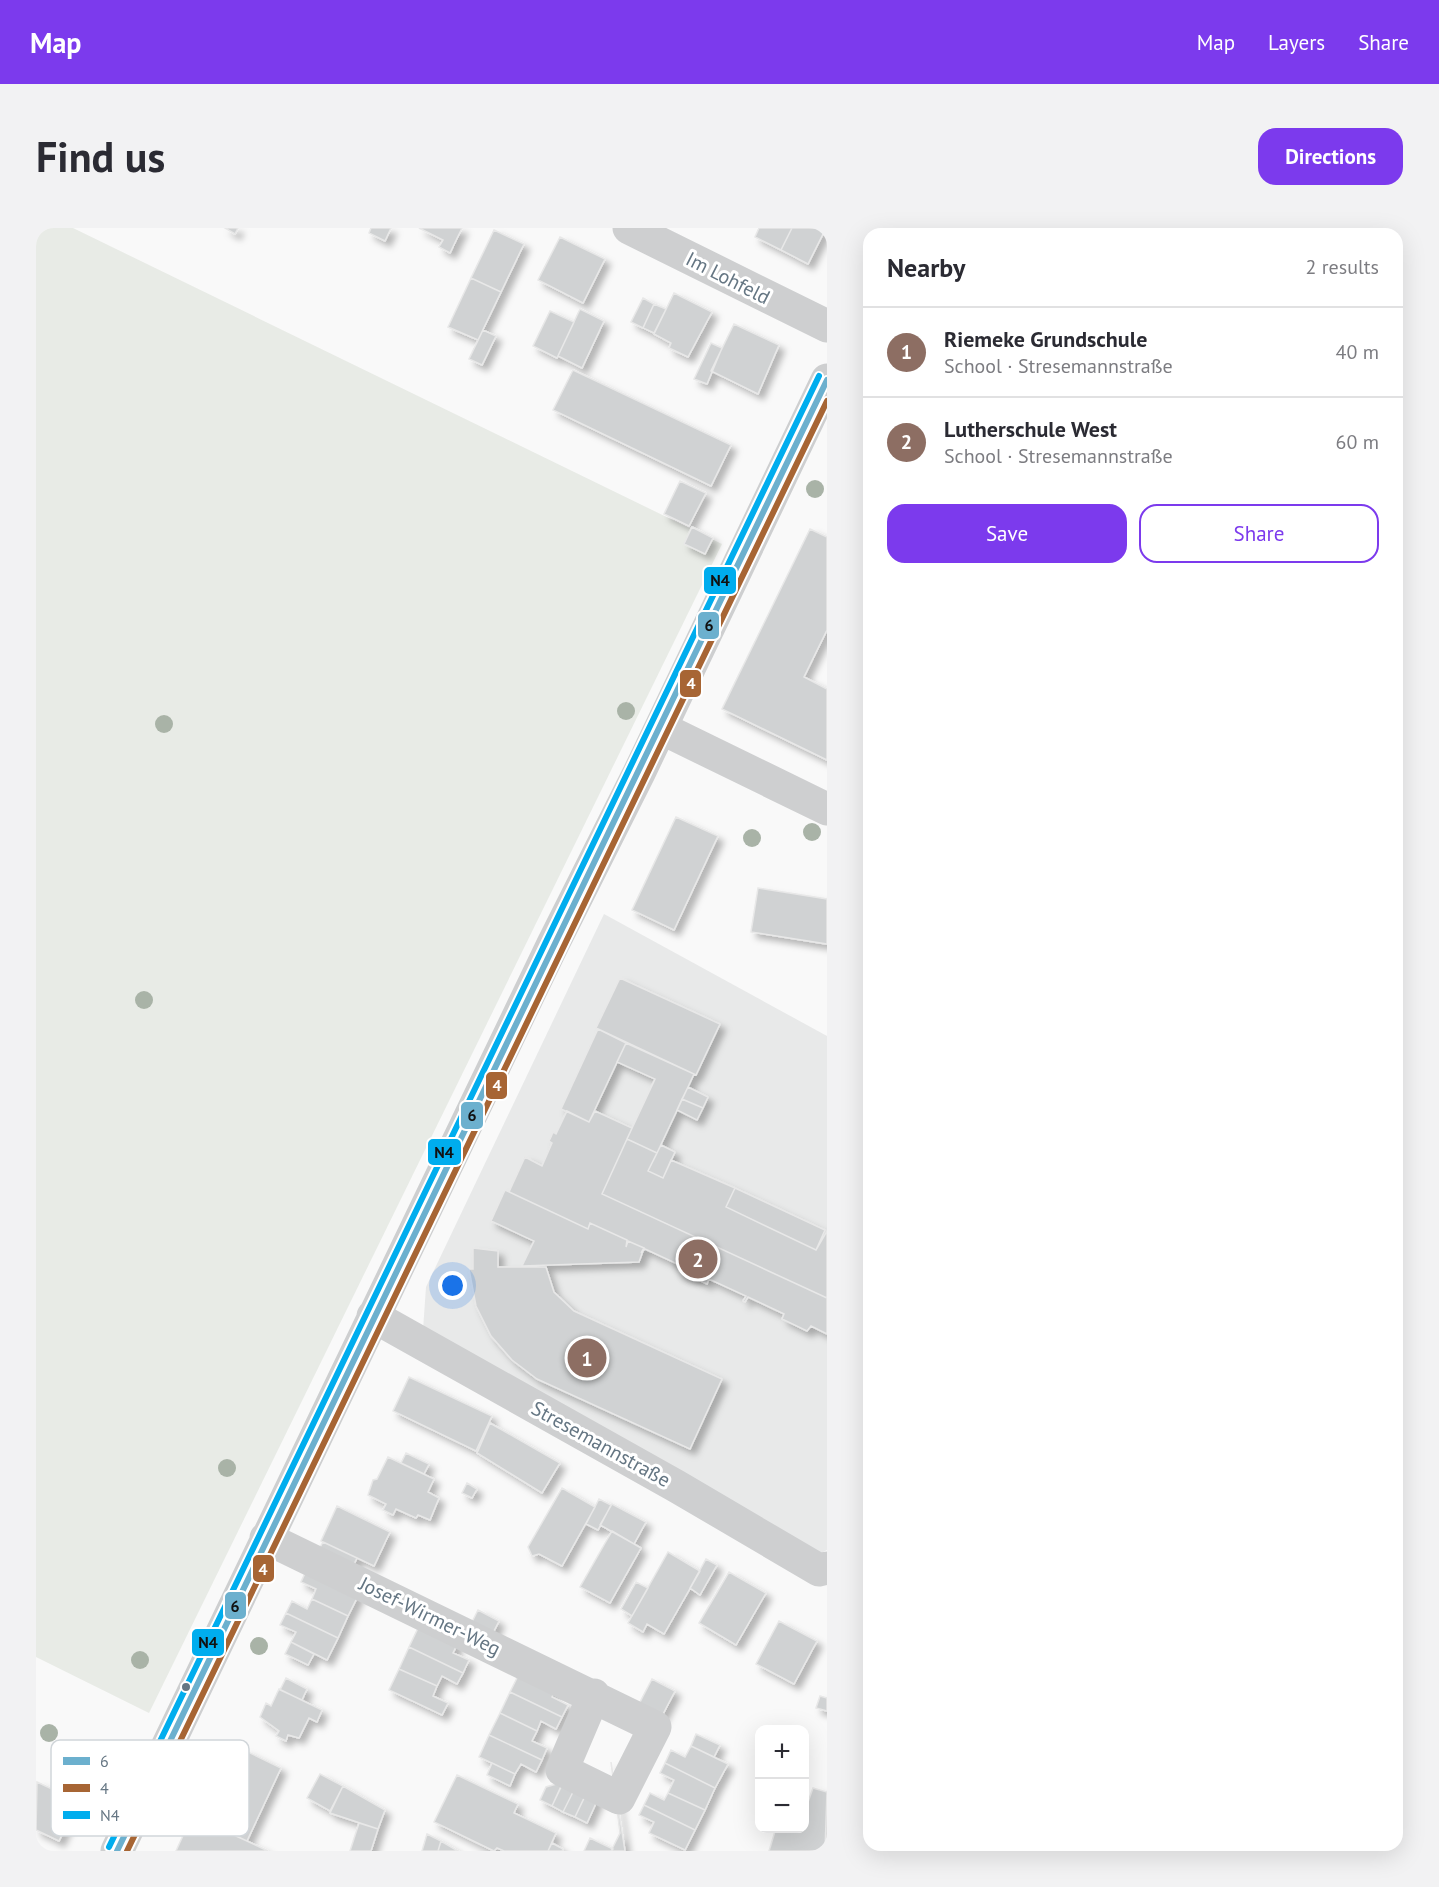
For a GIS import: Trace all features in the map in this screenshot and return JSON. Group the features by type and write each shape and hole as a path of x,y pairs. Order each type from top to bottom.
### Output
{"street":[{"name":"Im Lohfeld","path":"629,228 827,326"},
{"path":"170,1740 373,1316 661,728 827,380"},
{"path":"661,728 827,809"},
{"name":"Stresemannstraße","path":"373,1316 676,1486 819,1570 827,1568"},
{"name":"Josef-Wirmer-Weg","path":"266,1538 594,1695"},
{"path":"117,1851 124,1836"}],"shaded area":[{"path":"36,228 73,228 722,544 149,1713 36,1657"},
{"path":"604,914 827,1036 827,1550 821,1553 423,1330 426,1287"}],"building":[{"path":"225,228 238,228 235,234"},
{"path":"371,228 391,228 385,241 369,233"},
{"path":"419,228 462,228 450,253 439,247 443,240"},
{"path":"759,228 792,228 781,250 755,237"},
{"path":"792,228 826,228 808,264 781,250"},
{"path":"494,230 524,244 501,292 471,278"},
{"path":"560,237 605,259 583,303 538,280"},
{"path":"471,278 501,292 478,340 448,327"},
{"path":"674,293 712,312 688,357 669,348 671,343 654,334"},
{"path":"643,298 654,304 643,328 631,322"},
{"path":"654,304 666,309 654,333 643,328"},
{"path":"580,309 604,321 582,368 558,356"},
{"path":"550,311 574,322 557,358 533,346"},
{"path":"734,324 779,345 758,394 711,371"},
{"path":"483,330 496,336 482,365 469,359"},
{"path":"711,343 722,348 707,384 694,379"},
{"path":"573,370 731,445 711,486 553,410"},
{"path":"680,481 706,493 689,526 664,514"},
{"path":"692,527 713,538 705,554 684,544"},
{"path":"810,529 827,537 827,630 804,677 827,689 827,760 722,709"},
{"path":"676,817 718,836 674,930 632,910"},
{"path":"758,888 827,899 827,944 751,932"},
{"path":"620,978 720,1024 696,1075 596,1028"},
{"path":"598,1029 626,1043 589,1122 561,1109"},
{"path":"626,1043 694,1074 657,1153 627,1139 655,1079 617,1062"},
{"path":"688,1087 708,1097 703,1108 682,1099"},
{"path":"682,1099 703,1108 697,1120 677,1110"},
{"path":"567,1111 589,1122 595,1111 632,1128 602,1194 827,1298 827,1334 811,1326 807,1331 782,1319 784,1314 748,1297 745,1302 743,1301 746,1296 709,1279 707,1284 679,1271 682,1266 645,1249 641,1253 644,1248 628,1241 626,1247 627,1240 590,1223 588,1229 509,1192 525,1157 542,1166 552,1143 549,1141 553,1132 556,1134"},
{"path":"627,1139 657,1153 648,1171 663,1178 671,1160 735,1188 726,1207 816,1250 827,1231 827,1298 602,1194"},
{"path":"661,1145 675,1152 663,1178 648,1171"},
{"path":"735,1188 825,1230 816,1250 726,1207"},
{"path":"505,1190 588,1229 590,1223 627,1240 626,1247 628,1241 644,1248 639,1262 522,1266 534,1241 491,1221"},
{"path":"473,1248 498,1251 498,1267 546,1267 554,1292 574,1311 722,1379 690,1449 537,1379 512,1360 491,1336 476,1306 469,1269 473,1269"},
{"path":"409,1377 492,1416 476,1451 393,1411"},
{"path":"490,1423 560,1463 542,1493 477,1453"},
{"path":"406,1453 429,1464 424,1474 401,1463"},
{"path":"388,1457 434,1479 428,1492 439,1498 430,1520 418,1515 416,1518 396,1509 393,1515 383,1510 386,1504 368,1495 373,1480 377,1479"},
{"path":"467,1483 477,1489 472,1498 462,1493"},
{"path":"562,1488 595,1507 562,1566 539,1554 532,1556 528,1547"},
{"path":"599,1499 611,1505 598,1530 586,1524"},
{"path":"612,1504 646,1522 634,1544 600,1525"},
{"path":"337,1506 390,1532 374,1566 321,1541"},
{"path":"612,1531 641,1548 610,1603 580,1587"},
{"path":"323,1542 357,1558 351,1570 317,1553"},
{"path":"668,1552 700,1571 664,1634 647,1624 643,1632 628,1623"},
{"path":"706,1559 717,1565 700,1595 690,1588"},
{"path":"307,1569 359,1594 348,1616 312,1599 316,1589 301,1582"},
{"path":"729,1572 766,1593 736,1645 699,1623"},
{"path":"636,1582 648,1588 632,1616 621,1609"},
{"path":"312,1599 348,1616 338,1638 286,1613 292,1601 307,1609"},
{"path":"478,1610 499,1621 491,1637 470,1626"},
{"path":"286,1613 338,1638 327,1660 291,1642 296,1632 280,1625"},
{"path":"779,1621 817,1641 794,1684 756,1664"},
{"path":"420,1624 458,1643 453,1653 469,1660 463,1673 409,1647"},
{"path":"291,1642 314,1654 308,1665 285,1654"},
{"path":"409,1647 463,1673 457,1684 442,1676 437,1686 399,1669"},
{"path":"399,1669 437,1686 433,1696 448,1703 442,1715 389,1690"},
{"path":"521,1670 557,1687 552,1697 568,1705 562,1717 510,1692"},
{"path":"286,1678 307,1689 302,1700 280,1690"},
{"path":"652,1679 675,1691 661,1718 638,1706"},
{"path":"279,1689 322,1710 317,1722 309,1718 299,1738 288,1735 286,1741 276,1736 279,1731 260,1717 266,1703 271,1706"},
{"path":"510,1692 562,1717 556,1729 541,1721 537,1731 500,1713"},
{"path":"820,1696 827,1698 827,1711 816,1708"},
{"path":"500,1713 537,1731 532,1741 547,1748 542,1760 489,1735"},
{"path":"696,1734 720,1745 714,1757 691,1746"},
{"path":"489,1735 542,1760 536,1772 521,1764 515,1774 479,1757"},
{"path":"691,1746 728,1764 715,1788 665,1763 671,1750 685,1757"},
{"path":"249,1752 281,1768 247,1841 236,1836 249,1836"},
{"path":"611,1762 625,1851 611,1851 620,1833"},
{"path":"492,1763 515,1774 510,1786 487,1775"},
{"path":"665,1763 715,1788 705,1810 668,1793 674,1780 660,1773"},
{"path":"320,1774 343,1786 330,1811 307,1798"},
{"path":"457,1775 518,1804 514,1813 556,1833 548,1851 504,1851 497,1848 494,1851 434,1822"},
{"path":"37,1782 51,1788 51,1836 61,1836 59,1841 36,1830"},
{"path":"563,1783 575,1788 563,1812 552,1806"},
{"path":"562,1784 552,1806 540,1800 546,1787"},
{"path":"343,1786 385,1810 378,1829 330,1813"},
{"path":"575,1788 586,1794 575,1817 563,1812"},
{"path":"813,1788 827,1792 825,1851 769,1851 774,1833 809,1833 809,1799"},
{"path":"650,1793 664,1800 668,1793 705,1810 695,1830 644,1805"},
{"path":"586,1794 598,1799 587,1823 575,1817"},
{"path":"644,1805 695,1830 685,1850 649,1833 654,1822 639,1815"},
{"path":"359,1823 378,1829 371,1851 350,1851"},
{"path":"427,1834 441,1841 438,1851 422,1851"},
{"path":"183,1836 236,1836 268,1851 176,1851"},
{"path":"590,1838 613,1849 611,1851 584,1851"},
{"path":"441,1841 458,1851 438,1851"},
{"path":"552,1843 563,1849 562,1851 548,1851"}],"transit line":[{"name":"N4","path":"161,1740 819,376"},
{"name":"6","path":"171,1740 827,380"},
{"name":"4","path":"181,1740 827,401"},
{"name":"N4","path":"109,1847 114,1836"},
{"name":"6","path":"117,1851 124,1836"},
{"name":"4","path":"127,1851 134,1836"}],"place":[{"name":"Lutherschule West","path":"698,1259"},
{"name":"Riemeke Grundschule","path":"587,1358"}]}
